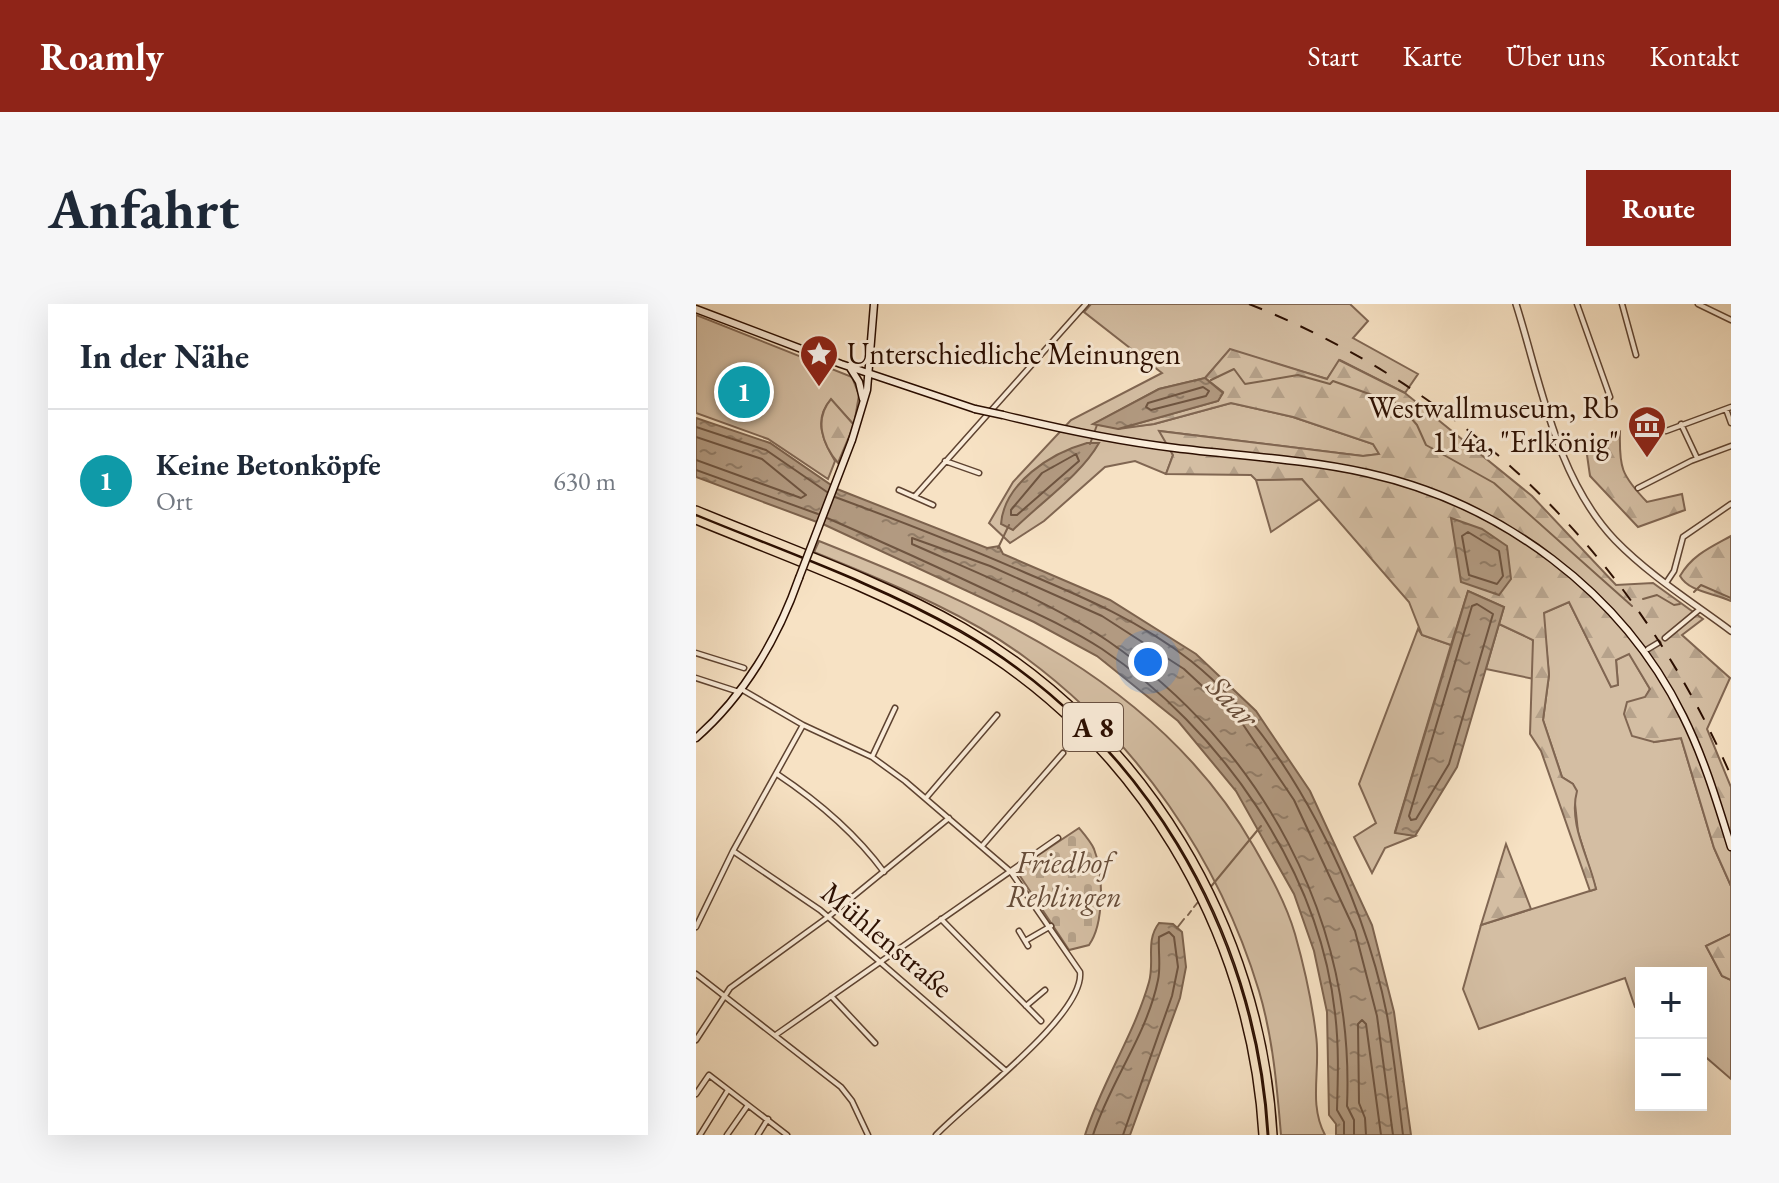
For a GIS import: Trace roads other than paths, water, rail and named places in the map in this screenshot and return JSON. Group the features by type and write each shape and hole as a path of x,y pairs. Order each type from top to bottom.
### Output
{"highway":[{"name":"A 8","path":"696,510 887,589 964,628 1040,680 1109,744 1145,787 1182,842 1226,928 1256,1020 1273,1135"},
{"name":"A 8","path":"696,520 884,598 959,636 1041,693 1092,740 1137,793 1168,838 1217,932 1247,1023 1263,1135"}],"main road":[{"path":"696,738 740,691 782,622 864,402 874,304"},
{"path":"696,309 841,364 975,409 1109,439 1365,472 1421,488 1498,522 1565,569 1616,617 1662,679 1697,748 1731,847"},
{"path":"871,356 878,370 891,381"},
{"path":"849,366 859,382 864,402"}],"street":[{"path":"915,496 1086,304"},
{"path":"1516,304 1573,480 1592,511 1616,541 1731,631"},
{"path":"1577,304 1610,397"},
{"path":"1622,304 1636,355"},
{"path":"1698,304 1731,320"},
{"path":"1666,431 1729,408 1731,423"},
{"path":"1681,424 1697,459"},
{"path":"1638,488 1731,446"},
{"path":"945,461 979,473"},
{"path":"899,490 933,505"},
{"path":"1666,583 1674,571 1683,537 1731,504"},
{"path":"1665,638 1701,608"},
{"path":"1648,649 1658,643"},
{"path":"696,653 744,668"},
{"path":"696,678 740,691 872,757 926,798 1011,872 1075,963 1080,985 1049,1030 936,1135"},
{"path":"872,757 895,708"},
{"path":"926,798 997,715"},
{"path":"696,927 733,851 803,725"},
{"path":"982,846 1063,753"},
{"path":"777,774 805,793 864,848 884,873"},
{"path":"696,1040 724,994 828,917 949,818"},
{"path":"777,1034 1058,838"},
{"name":"Mühlenstraße","path":"733,851 828,917 1006,1071"},
{"path":"941,919 1041,1021"},
{"path":"1019,931 1027,944 1051,926"},
{"path":"696,974 777,1034 847,1093 868,1135"},
{"path":"1026,1006 1045,990"},
{"path":"831,996 875,1043"},
{"path":"696,1094 709,1075 787,1135"},
{"path":"700,1135 728,1090"},
{"path":"727,1135 748,1105"},
{"path":"758,1135 768,1119"}],"water":[{"path":"1205,378 1223,393 1218,401 1118,429 1093,424 1159,389"},
{"name":"Saar","path":"696,418 770,443 837,489 987,548 999,546 1003,554 1110,600 1196,654 1256,711 1310,791 1372,925 1394,1012 1411,1135 1336,1135 1336,1124 1329,1115 1327,1012 1314,951 1294,894 1236,791 1178,721 1097,656 1034,622 825,525 696,477"},
{"path":"1087,443 1099,443 1071,477 1013,530 1001,524 1004,509 1020,483 1045,462"},
{"path":"1451,518 1482,529 1507,546 1511,579 1499,595 1461,582"},
{"path":"1468,591 1504,607 1457,767 1415,836 1395,833"},
{"path":"1159,923 1173,924 1182,932 1186,967 1180,998 1130,1135 1085,1135 1143,1002 1151,974 1152,937"}],"waterway":[{"path":"1211,380 1234,369 1245,384 1298,375 1330,384 1333,381 1400,405 1417,425 1426,445 1494,483 1632,606"},
{"path":"1090,444 1097,425"},
{"path":"998,548 1009,525"},
{"path":"1694,592 1701,585 1731,598"},
{"path":"1643,599 1657,595 1674,605 1680,604"},
{"path":"1209,889 1261,826"},
{"path":"1194,907 1198,902"},
{"path":"1188,915 1191,911"},
{"path":"1177,928 1184,919"}],"railway":[{"path":"1249,304 1329,340 1404,384 1473,435 1537,492 1595,555 1647,623 1692,697 1731,776"}],"place":[{"name":"Unterschiedliche Meinungen","path":"819,388"},
{"name":"Keine Betonköpfe","path":"744,392"},
{"name":"Westwallmuseum, Rb 114a, \"Erlkönig\"","path":"1647,459"}],"park label":[{"name":"Friedhof Rehlingen","path":"1064,880"}]}
